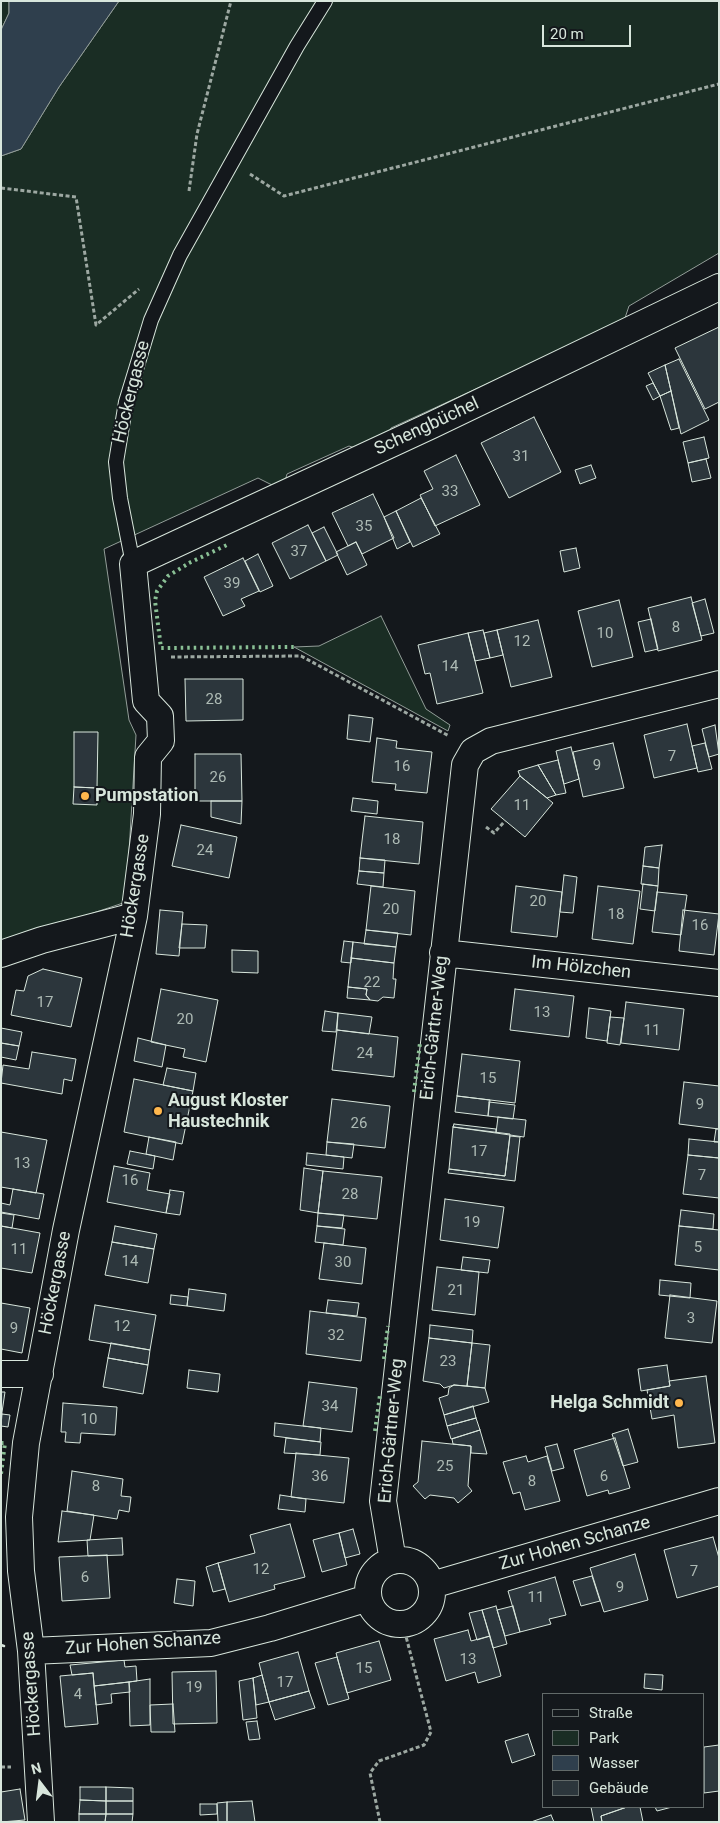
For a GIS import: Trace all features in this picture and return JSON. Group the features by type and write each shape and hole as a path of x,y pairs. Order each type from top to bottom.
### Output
{"street":[{"name":"Schengbüchel","path":"133,564 432,425 719,287"},
{"name":"Höckergasse","path":"41,1822 31,1650 21,1572 19,1517 26,1443 88,1126 134,916 147,814 148,757 161,741 160,716 146,701 133,564"},
{"path":"473,751 491,741 513,734 719,684"},
{"name":"Erich-Gärtner-Weg","path":"393,1561 383,1501 465,765 473,751"},
{"path":"1,954 42,940 134,916"},
{"name":"Im Hölzchen","path":"443,953 719,983"},
{"path":"1,1374 40,1374"},
{"name":"Zur Hohen Schanze","path":"432,1585 719,1501"},
{"path":"393,1561 414,1563 422,1569 432,1585 432,1599 426,1611 417,1620 403,1624 383,1620 375,1612 368,1598 368,1589 372,1576 381,1567 393,1561"},
{"name":"Zur Hohen Schanze","path":"31,1650 211,1643 270,1628 368,1598"}],"lane":[{"name":"Höckergasse","path":"133,564 120,498 116,462 126,402 150,320 180,255 234,163 297,46 326,1"}],"path":[{"path":"188,199 197,134 231,1"},
{"path":"234,163 284,196 719,84"},
{"path":"1,188 76,197 96,324 142,287"},
{"path":"164,657 301,656 446,734 473,751"},
{"path":"380,1822 370,1773 380,1762 424,1745 431,1732 403,1624"}],"green space":[{"path":"1,1 9,1 9,13 1,30"},
{"path":"119,1 719,1 719,253 629,306 622,327 526,366 391,428 386,440 364,451 349,446 287,474 284,485 278,488 258,478 104,549 129,720 136,735 126,902 1,944 1,156 21,149 59,87"},
{"path":"381,616 426,709 450,725 448,731 294,647 319,646"}],"water":[{"path":"9,1 119,1 59,87 21,149 1,156 1,30 9,13"}],"building":[{"path":"719,327 719,402 705,409 675,348"},
{"path":"679,359 709,420 681,434 665,365"},
{"path":"665,365 671,391 660,396 648,373"},
{"path":"653,383 660,396 653,400 646,386"},
{"path":"671,391 679,428 671,430 660,396"},
{"path":"534,417 561,472 509,498 481,443"},
{"path":"704,437 709,458 688,463 683,442"},
{"path":"456,455 480,505 435,526 420,495 433,489 424,471"},
{"path":"706,459 711,478 692,482 688,463"},
{"path":"591,465 596,478 580,484 575,470"},
{"path":"373,494 394,538 362,554 356,542 348,546 332,513"},
{"path":"421,498 440,534 413,547 396,511"},
{"path":"396,511 410,542 397,549 384,517"},
{"path":"308,525 326,561 290,579 272,543"},
{"path":"324,527 338,555 326,561 312,533"},
{"path":"356,542 367,565 347,575 336,552"},
{"path":"576,548 580,568 564,572 560,551"},
{"path":"258,554 273,586 260,592 245,561"},
{"path":"243,558 259,591 241,599 245,606 223,616 204,577"},
{"path":"691,597 702,640 658,651 648,608"},
{"path":"705,599 714,633 701,636 692,603"},
{"path":"619,600 633,657 592,667 578,611"},
{"path":"651,619 658,649 645,652 638,622"},
{"path":"538,620 552,677 511,687 497,630"},
{"path":"483,630 490,658 475,661 468,633"},
{"path":"497,630 503,655 490,658 484,633"},
{"path":"468,633 483,693 437,704 430,673 425,674 418,645"},
{"path":"185,679 243,679 243,720 186,721"},
{"path":"349,715 373,718 370,742 347,739"},
{"path":"687,724 697,768 654,778 644,735"},
{"path":"715,725 719,754 709,757 702,729"},
{"path":"74,732 98,732 97,788 74,787"},
{"path":"377,738 397,741 396,748 432,752 427,793 395,790 396,784 372,782"},
{"path":"613,743 624,788 583,797 573,752"},
{"path":"705,743 712,769 698,772 692,746"},
{"path":"571,747 579,779 564,784 556,751"},
{"path":"195,754 241,754 242,801 195,801"},
{"path":"558,760 566,793 556,795 538,765"},
{"path":"538,765 556,795 547,798 520,776 518,771"},
{"path":"520,776 553,803 525,837 491,809"},
{"name":"Pumpstation","path":"74,787 97,788 97,805 73,804"},
{"path":"353,798 378,801 377,814 351,811"},
{"path":"211,801 242,801 241,824 211,817"},
{"path":"365,816 423,822 419,864 360,858"},
{"path":"181,825 237,837 229,878 172,866"},
{"path":"662,845 659,868 643,866 645,847"},
{"path":"360,858 385,860 384,873 359,871"},
{"path":"643,866 659,868 658,886 641,884"},
{"path":"359,871 384,873 383,887 357,884"},
{"path":"564,875 577,877 573,913 560,912"},
{"path":"643,884 658,886 655,911 640,909"},
{"path":"371,886 415,891 411,935 366,930"},
{"path":"516,886 562,892 557,937 511,932"},
{"path":"598,886 640,891 633,944 592,939"},
{"path":"657,892 687,895 681,935 652,932"},
{"path":"160,910 183,912 179,956 156,954"},
{"path":"683,910 719,914 714,955 679,951"},
{"path":"182,924 207,925 205,948 179,948"},
{"path":"366,930 398,933 396,947 364,944"},
{"path":"344,941 353,942 351,963 341,962"},
{"path":"353,942 396,947 394,963 351,958"},
{"path":"232,950 258,951 258,973 232,972"},
{"path":"351,958 394,963 393,979 396,979 394,998 383,997 378,1001 370,1000 366,995 367,989 348,987"},
{"path":"43,969 82,978 71,1027 11,1015 16,990 24,991 28,976"},
{"path":"348,987 367,989 366,995 370,1000 347,998"},
{"path":"161,989 218,1000 206,1062 183,1057 185,1049 151,1042"},
{"path":"515,989 574,996 569,1037 510,1030"},
{"path":"626,1002 684,1009 679,1050 621,1043"},
{"path":"589,1008 611,1011 607,1041 586,1038"},
{"path":"325,1011 338,1013 336,1032 322,1031"},
{"path":"338,1013 372,1017 369,1034 337,1030"},
{"path":"610,1017 624,1018 620,1045 607,1043"},
{"path":"1,1028 22,1032 19,1046 1,1043"},
{"path":"337,1030 398,1037 394,1077 332,1070"},
{"path":"138,1038 166,1045 162,1067 134,1061"},
{"path":"1,1043 19,1046 16,1060 1,1057"},
{"path":"32,1052 76,1059 72,1081 64,1079 62,1094 1,1083 3,1065 29,1069"},
{"path":"462,1054 520,1061 515,1103 457,1096"},
{"path":"167,1068 196,1073 193,1091 163,1085"},
{"name":"August Kloster Haustechnik","path":"134,1079 193,1091 182,1144 124,1132"},
{"path":"684,1082 719,1086 719,1129 679,1124"},
{"path":"457,1096 490,1100 488,1116 455,1112"},
{"path":"332,1099 390,1106 385,1148 327,1142"},
{"path":"489,1102 515,1105 513,1119 488,1116"},
{"path":"498,1117 526,1120 524,1137 496,1133"},
{"path":"454,1124 496,1129 496,1133 453,1127"},
{"path":"453,1127 510,1134 505,1176 449,1169"},
{"path":"716,1129 719,1129 719,1142 714,1142"},
{"path":"1,1132 47,1140 36,1193 1,1187"},
{"path":"510,1136 520,1137 515,1181 448,1173 449,1169 505,1176"},
{"path":"149,1137 176,1142 173,1160 146,1154"},
{"path":"689,1139 719,1142 719,1158 688,1155"},
{"path":"327,1142 354,1144 352,1158 326,1155"},
{"path":"130,1151 155,1156 153,1169 127,1164"},
{"path":"307,1153 344,1157 343,1169 306,1165"},
{"path":"688,1155 719,1158 719,1198 683,1194"},
{"path":"114,1166 150,1173 147,1190 170,1194 166,1213 107,1202"},
{"path":"304,1168 323,1171 318,1213 300,1210"},
{"path":"323,1171 382,1177 377,1219 318,1213"},
{"path":"13,1189 44,1194 39,1219 1,1212 1,1203 10,1205"},
{"path":"170,1190 184,1192 180,1215 166,1213"},
{"path":"445,1199 504,1207 498,1248 440,1240"},
{"path":"681,1210 714,1214 713,1229 679,1226"},
{"path":"1,1213 14,1215 12,1228 1,1226"},
{"path":"318,1213 344,1215 342,1228 317,1226"},
{"path":"1,1226 40,1233 32,1273 1,1268"},
{"path":"115,1226 157,1234 154,1249 112,1242"},
{"path":"317,1226 345,1229 343,1245 315,1242"},
{"path":"679,1226 719,1230 719,1270 675,1265"},
{"path":"112,1242 154,1249 148,1283 105,1275"},
{"path":"324,1243 366,1248 362,1284 319,1279"},
{"path":"463,1257 490,1260 488,1273 461,1270"},
{"path":"437,1267 479,1272 475,1315 432,1310"},
{"path":"660,1280 691,1283 690,1298 659,1295"},
{"path":"189,1289 226,1294 224,1311 187,1306"},
{"path":"171,1295 188,1297 187,1306 170,1304"},
{"path":"670,1295 717,1301 712,1343 665,1338"},
{"path":"328,1300 359,1303 357,1316 326,1313"},
{"path":"1,1303 30,1308 22,1353 1,1349"},
{"path":"95,1305 156,1315 150,1350 89,1340"},
{"path":"310,1311 366,1318 361,1361 306,1354"},
{"path":"430,1325 473,1330 472,1343 429,1338"},
{"path":"429,1338 472,1343 467,1386 454,1385 444,1388 440,1384 423,1381"},
{"path":"111,1343 150,1350 148,1365 108,1358"},
{"path":"472,1343 490,1345 485,1388 467,1386"},
{"path":"108,1358 148,1365 143,1394 103,1387"},
{"path":"667,1365 670,1386 641,1391 638,1369"},
{"path":"189,1370 220,1374 218,1392 187,1388"},
{"name":"Helga Schmidt","path":"706,1376 715,1443 678,1448 674,1415 652,1419 647,1390 670,1386 669,1381"},
{"path":"309,1382 357,1388 352,1432 303,1426"},
{"path":"454,1385 485,1388 489,1402 444,1415 439,1398 448,1395 449,1388"},
{"path":"1,1392 5,1392 1,1419"},
{"path":"63,1403 117,1407 115,1435 81,1433 80,1443 65,1442 66,1432 61,1432"},
{"path":"473,1406 476,1418 447,1426 444,1415"},
{"path":"2,1414 10,1415 8,1427 1,1426"},
{"path":"476,1418 480,1430 451,1439 447,1426"},
{"path":"275,1423 321,1428 320,1442 274,1436"},
{"path":"628,1429 638,1462 623,1466 612,1434"},
{"path":"480,1430 487,1454 471,1453 471,1446 453,1444 452,1439"},
{"path":"286,1438 321,1442 320,1455 284,1453"},
{"path":"615,1438 630,1488 609,1494 608,1490 587,1496 574,1450"},
{"path":"422,1441 471,1446 468,1486 472,1491 458,1503 454,1498 430,1495 425,1499 413,1486 418,1482"},
{"path":"557,1444 564,1468 552,1471 545,1447"},
{"path":"296,1453 349,1458 344,1503 291,1497"},
{"path":"526,1456 528,1462 547,1456 560,1501 525,1510 520,1492 513,1494 503,1462"},
{"path":"72,1471 123,1479 121,1496 131,1497 129,1512 119,1510 117,1519 67,1511"},
{"path":"280,1495 306,1499 305,1512 278,1509"},
{"path":"62,1511 94,1515 90,1540 58,1542"},
{"path":"290,1524 305,1577 274,1585 275,1589 229,1602 218,1563 255,1553 250,1535"},
{"path":"353,1529 360,1554 345,1558 339,1533"},
{"path":"339,1533 347,1565 322,1572 313,1540"},
{"path":"713,1537 719,1558 719,1586 677,1598 664,1550"},
{"path":"122,1538 123,1555 88,1556 87,1540"},
{"path":"635,1554 648,1600 604,1612 590,1568"},
{"path":"107,1555 110,1598 62,1601 59,1557"},
{"path":"218,1563 225,1589 213,1592 206,1567"},
{"path":"592,1576 600,1601 581,1606 573,1581"},
{"path":"555,1577 566,1615 549,1619 551,1624 520,1632 508,1591"},
{"path":"177,1579 195,1581 193,1606 174,1603"},
{"path":"496,1606 507,1644 493,1648 482,1610"},
{"path":"513,1606 520,1632 505,1636 497,1610"},
{"path":"482,1610 490,1636 477,1640 469,1613"},
{"path":"468,1630 471,1641 490,1636 501,1676 478,1683 475,1672 446,1681 434,1639"},
{"path":"379,1641 391,1680 347,1693 336,1653"},
{"path":"298,1652 309,1691 269,1702 259,1663"},
{"path":"337,1657 349,1699 328,1705 315,1663"},
{"path":"124,1660 125,1667 136,1666 137,1681 94,1686 93,1673 72,1675 70,1665"},
{"path":"216,1671 217,1723 173,1724 172,1672"},
{"path":"93,1673 98,1724 65,1727 60,1676"},
{"path":"645,1674 663,1675 662,1690 644,1688"},
{"path":"262,1675 269,1702 256,1705 253,1678"},
{"path":"253,1678 257,1718 243,1720 239,1681"},
{"path":"150,1679 150,1725 130,1726 129,1682"},
{"path":"129,1682 130,1692 111,1694 112,1703 96,1705 94,1686"},
{"path":"309,1691 315,1708 275,1720 269,1702"},
{"path":"173,1704 175,1732 151,1732 150,1705"},
{"path":"257,1721 260,1739 249,1740 246,1722"},
{"path":"528,1734 535,1755 512,1763 505,1741"},
{"path":"719,1745 719,1791 705,1793 705,1747"},
{"path":"80,1787 106,1787 106,1801 80,1800"},
{"path":"106,1787 133,1788 133,1801 106,1801"},
{"path":"20,1789 25,1820 1,1822 1,1792"},
{"path":"80,1800 106,1801 106,1814 79,1814"},
{"path":"106,1801 133,1801 133,1814 106,1814"},
{"path":"252,1801 255,1822 227,1822 227,1802"},
{"path":"227,1802 227,1822 218,1822 217,1803"},
{"path":"200,1804 217,1804 217,1814 200,1815"},
{"path":"591,1808 624,1808 601,1816 602,1822 594,1822"},
{"path":"624,1808 640,1808 643,1822 602,1822 601,1816"},
{"path":"656,1808 668,1808 657,1811"},
{"path":"79,1814 106,1814 105,1822 79,1822"},
{"path":"106,1814 133,1814 132,1822 105,1822"},
{"path":"551,1815 554,1822 531,1822"}],"hedge":[{"path":"189,563 229,544"},
{"path":"186,565 168,576 157,591 155,601 161,648 294,647"},
{"path":"414,1092 420,1043"},
{"path":"384,1359 388,1326"},
{"path":"375,1431 380,1395"},
{"path":"1,1443 5,1443 1,1474"}],"place":[{"name":"Pumpstation","path":"85,796"},
{"name":"August Kloster Haustechnik","path":"158,1111"},
{"name":"Helga Schmidt","path":"679,1403"}]}
